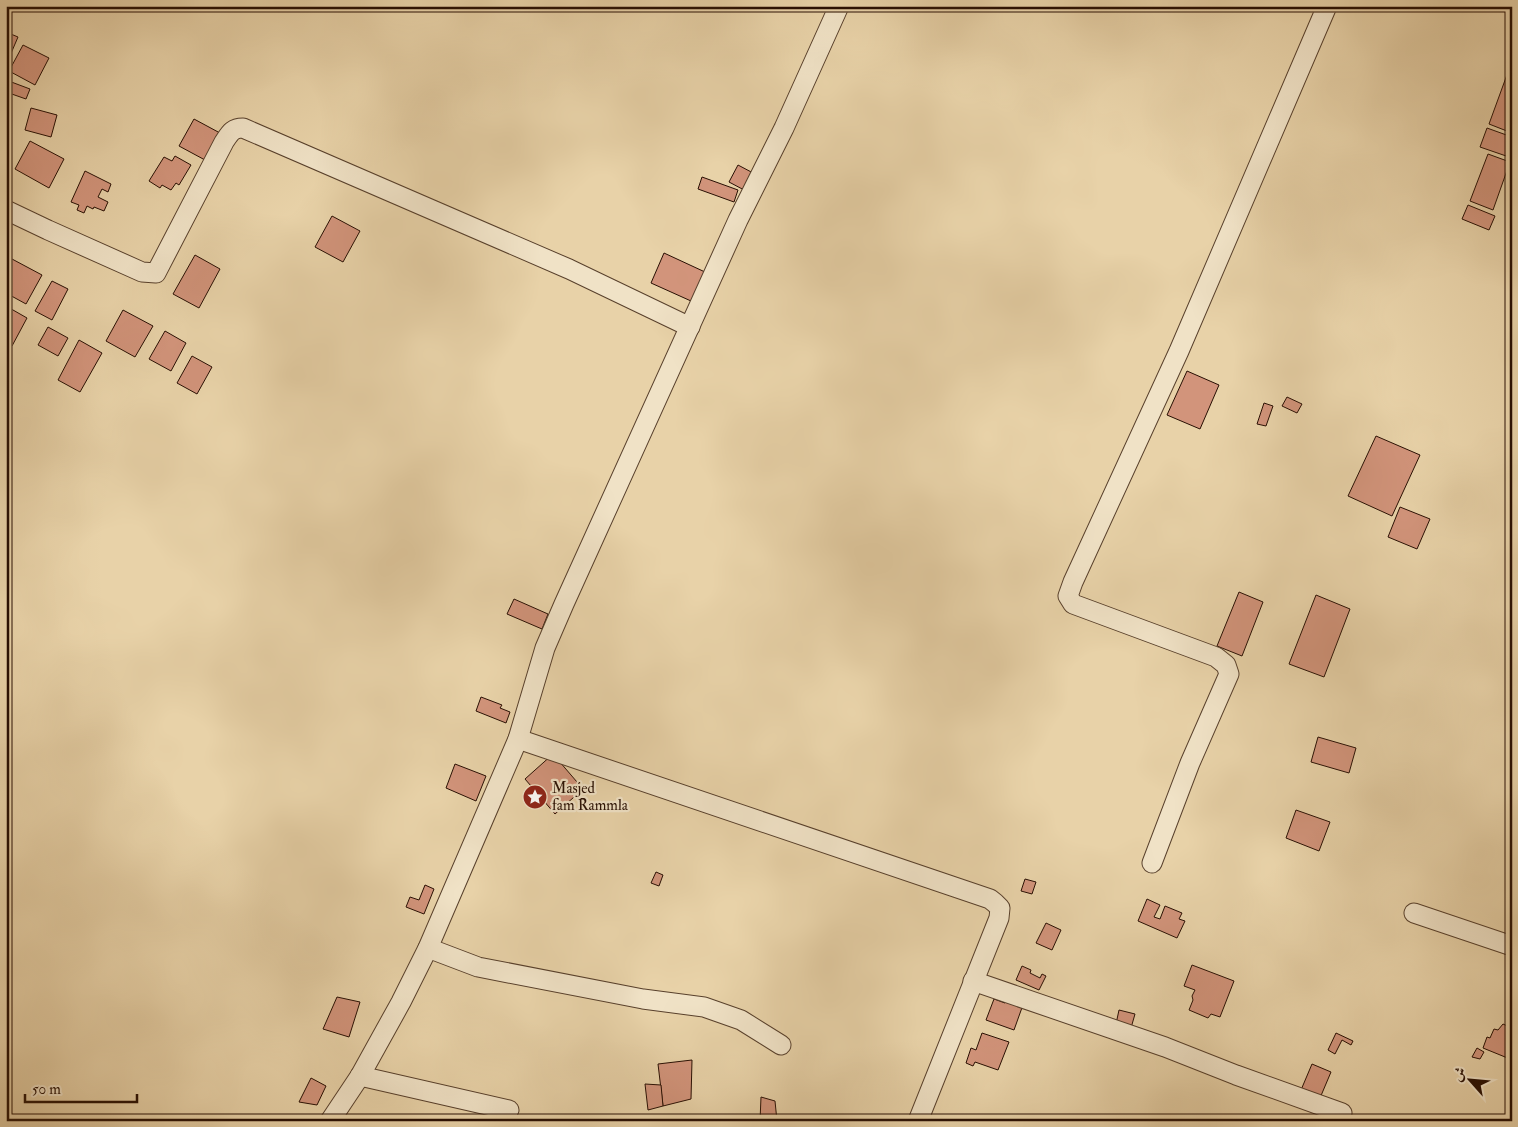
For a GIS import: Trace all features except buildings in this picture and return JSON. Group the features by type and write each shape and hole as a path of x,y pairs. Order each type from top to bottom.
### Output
{"street":[{"path":"330,1121 360,1076 428,948 518,739 545,648 738,220 784,128 839,6"},
{"path":"1152,862 1190,763 1229,674 1226,666 1216,657 1073,604 1068,596 1179,351 1328,6"},
{"path":"6,210 142,272 156,274 230,132 236,128 244,128 569,270 690,327"},
{"path":"518,739 990,899 996,903 1000,908 999,918 918,1121"},
{"path":"1414,913 1512,946"},
{"path":"428,948 478,966 643,998 704,1006 741,1020 781,1045"},
{"path":"973,981 1165,1047 1342,1113"},
{"path":"360,1076 509,1110"}],"place":[{"name":"Masjed fam Rammla","path":"535,797"}]}
